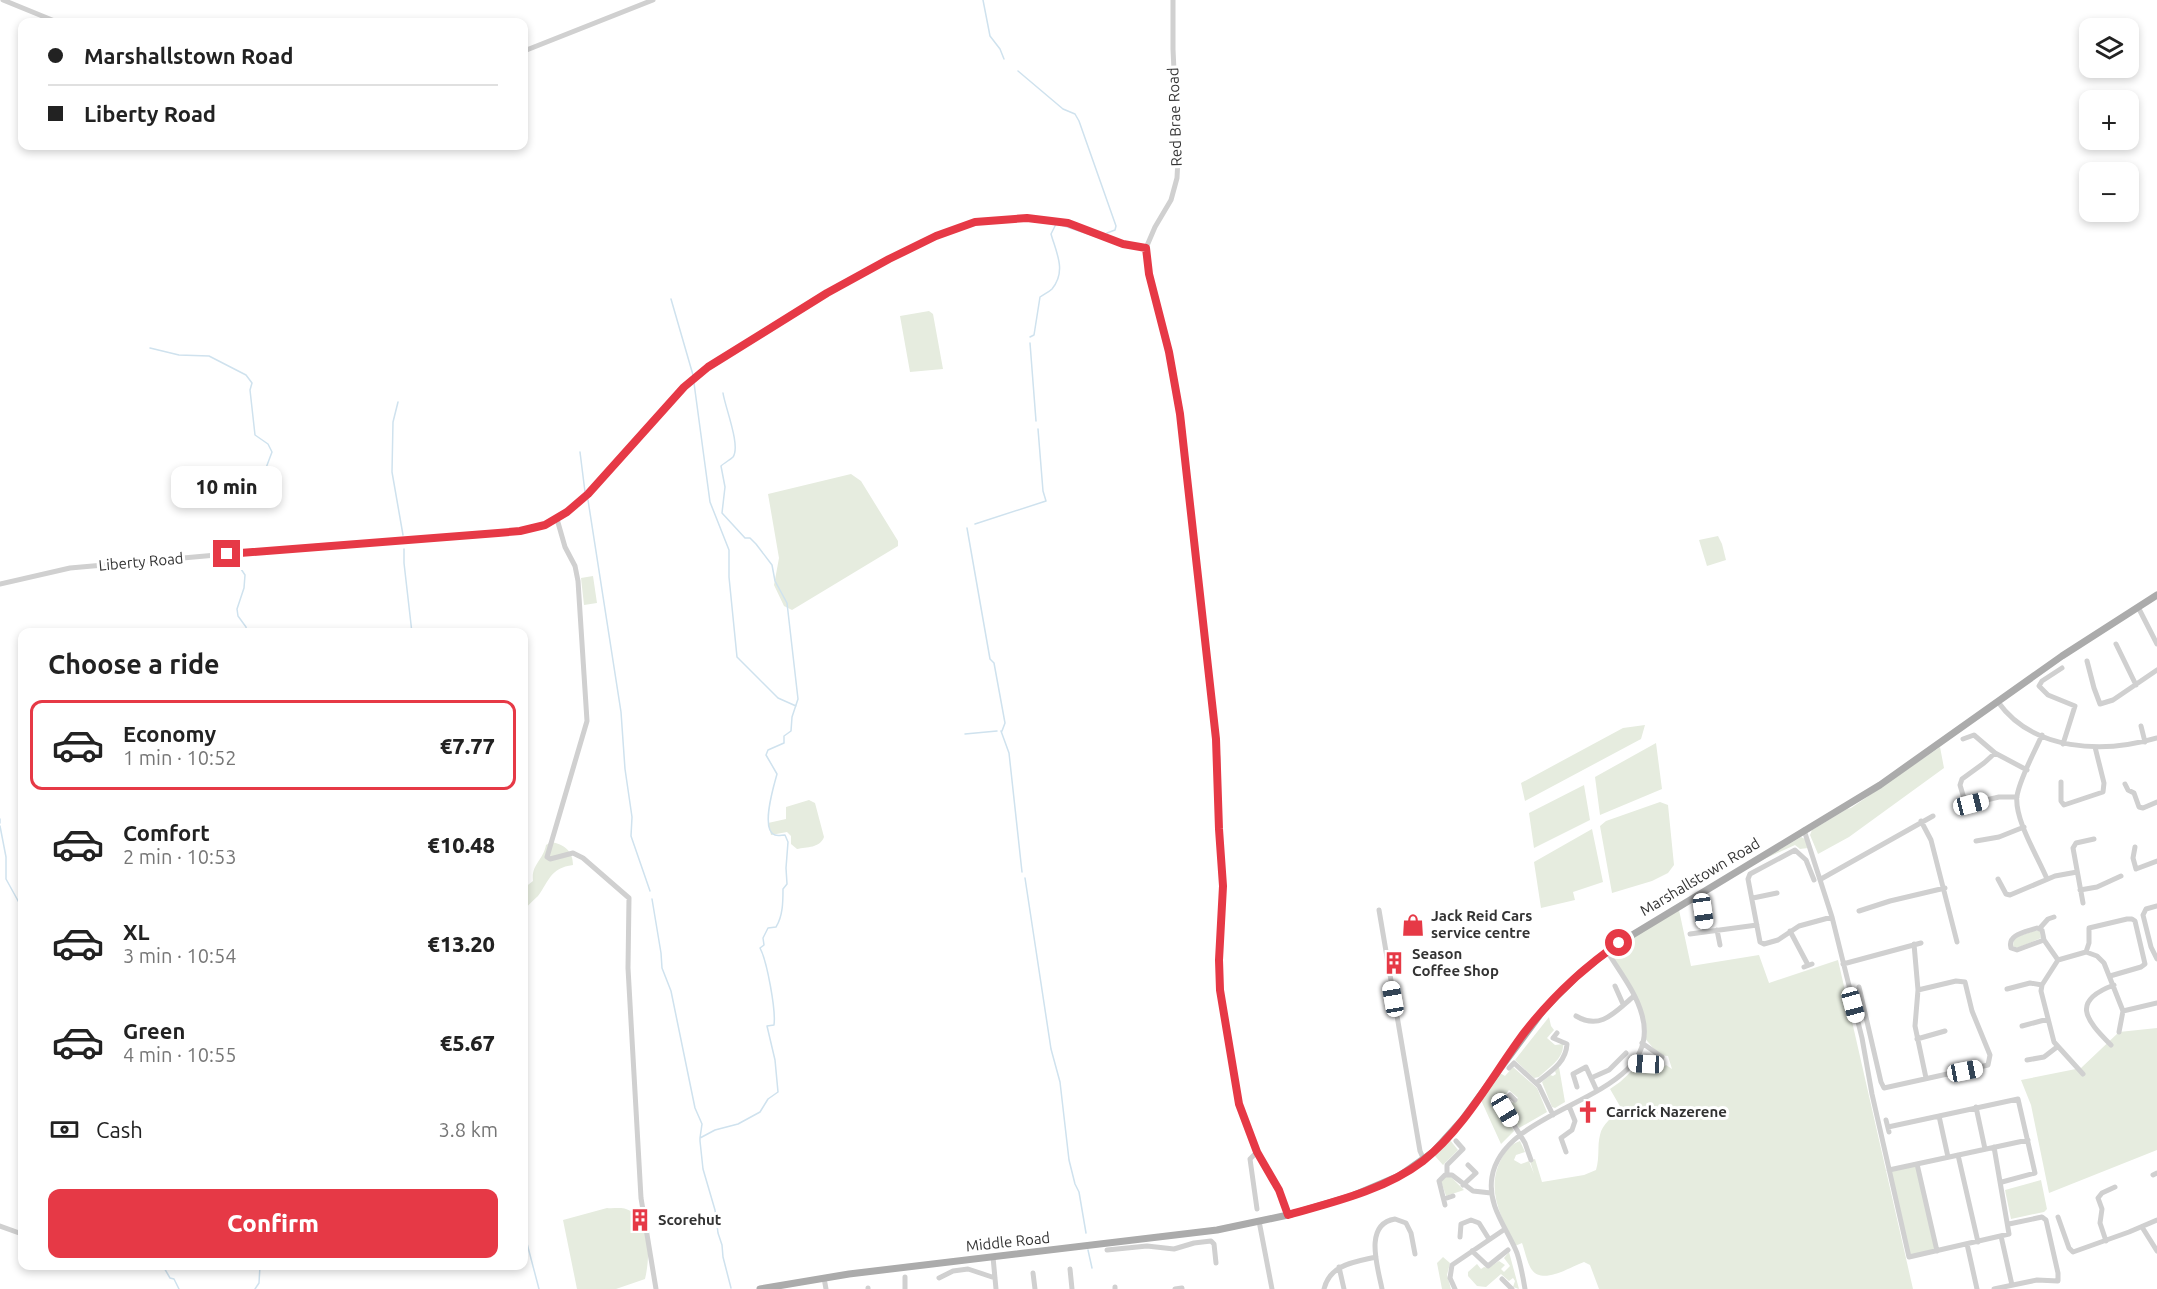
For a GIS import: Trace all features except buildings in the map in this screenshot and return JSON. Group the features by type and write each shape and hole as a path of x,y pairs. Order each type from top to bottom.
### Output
{"main road":[{"name":"Marshallstown Road","path":"1259,1221 1319,1206 1383,1184 1424,1160 1462,1120 1545,1008 1563,988 1607,951 1880,785 2062,656 2157,595"},
{"name":"Middle Road","path":"760,1289 824,1278 1172,1236 1259,1221"}],"street":[{"path":"3,0 47,18"},
{"path":"528,49 653,0"},
{"name":"Red Brae Road","path":"1146,248 1151,234 1172,200 1177,178 1173,0"},
{"name":"Liberty Road","path":"0,584 61,570 114,564 520,531 545,525 557,519 588,494 684,387 708,367 838,287 936,236 975,222 1027,218 1068,223 1123,244 1146,248"},
{"path":"1146,248 1149,274 1171,361 1180,414 1216,739 1223,886 1219,960 1220,990 1239,1104 1257,1152 1279,1190 1288,1215"},
{"path":"557,519 565,547 575,566 578,581 587,716 572,777 548,857 550,859 573,853 583,858 629,898 628,968 641,1198 656,1289"},
{"path":"2138,607 2157,644"},
{"path":"2116,644 2136,685"},
{"path":"2086,661 2099,704 2107,703 2157,670"},
{"path":"2062,668 2040,683 2039,687 2053,698 2078,706 2063,744"},
{"path":"1998,702 2014,720 2063,744 2096,747 2145,742 2157,738"},
{"path":"2141,726 2145,742"},
{"path":"1963,739 1974,735 1995,753 2027,770"},
{"path":"2042,735 2017,797 2024,827 2048,879"},
{"path":"2061,782 2061,801 2064,805 2103,792 2104,783 2096,747"},
{"path":"1995,753 1984,764 1962,779 1960,785 1965,801 1969,804 2000,797 2017,797"},
{"path":"2125,784 2139,807 2143,808 2157,802"},
{"path":"1821,879 1934,816"},
{"path":"1922,821 1931,840 1945,888 1957,942"},
{"path":"1976,842 1999,837 2024,827"},
{"path":"1804,830 1832,917 1862,1038 1872,1094 1909,1257 2009,1234 2002,1182 1994,1147"},
{"path":"2083,903 2074,846 2078,842 2094,839"},
{"path":"2135,847 2133,858 2135,868 2141,868 2157,861"},
{"path":"1814,880 1807,861 1798,851 1794,850 1749,874 1759,941 1763,944 1778,940 1802,925 1832,917"},
{"path":"1998,879 2009,895 2048,879 2077,872"},
{"path":"2080,890 2096,887 2121,876"},
{"path":"1858,911 1945,888"},
{"path":"1753,898 1777,892"},
{"path":"1706,903 1702,907 1706,932"},
{"path":"2157,906 2146,909 2143,915 2151,947 2157,959"},
{"path":"1379,910 1420,1151 1424,1160"},
{"path":"2044,940 2017,950 2011,948 2009,944 2013,936 2040,928 2048,919 2054,917"},
{"path":"2086,952 2089,928 2132,919 2145,964 2110,976"},
{"path":"1690,934 1756,925"},
{"path":"2040,928 2044,940 2058,960"},
{"path":"1718,930 1720,945"},
{"path":"1790,931 1808,965"},
{"path":"1843,964 1918,943 1918,990 1914,1024 1926,1078"},
{"path":"1525,1289 1518,1255 1494,1207 1491,1193 1492,1177 1496,1163 1506,1147 1519,1134 1597,1091 1621,1075 1631,1064 1642,1043 1644,1028 1642,1016 1634,996 1607,951"},
{"path":"2082,1074 2057,1047 2041,992 2042,985 2058,960 2086,952 2097,956 2104,963 2123,1011 2119,1032"},
{"path":"1859,987 1883,1087 1889,1088 1984,1067 1988,1064 1990,1058 1972,1011 1965,982 1956,981 1918,990"},
{"path":"2014,995 2010,988 2030,983 2042,985"},
{"path":"2110,1045 2094,1027 2086,1007 2087,1000 2097,991 2114,985"},
{"path":"1619,989 1623,1004"},
{"path":"1576,1016 1588,1022 1599,1022 1634,996"},
{"path":"2123,1011 2157,1003"},
{"path":"2021,1025 2048,1019"},
{"path":"1917,1039 1945,1031"},
{"path":"1536,1083 1565,1056 1567,1044 1552,1038 1557,1033"},
{"path":"1631,1064 1656,1064 1662,1058 1642,1043"},
{"path":"2028,1053 2028,1060 2049,1055 2057,1047"},
{"path":"1591,1078 1609,1070 1626,1053"},
{"path":"1509,1068 1514,1063 1536,1083 1553,1115"},
{"path":"1577,1087 1573,1076 1586,1067 1597,1091"},
{"path":"1515,1100 1510,1095 1503,1107 1531,1160"},
{"path":"1888,1126 2018,1099 2035,1173 2002,1182"},
{"path":"1566,1152 1561,1138 1572,1130 1575,1121 1569,1106"},
{"path":"1976,1107 1985,1149"},
{"path":"1939,1116 1948,1157"},
{"path":"1889,1170 2028,1140"},
{"path":"1447,1174 1447,1165 1463,1149 1456,1141"},
{"path":"1257,1152 1250,1159 1257,1209"},
{"path":"1958,1155 1978,1242"},
{"path":"1917,1164 1937,1251"},
{"path":"1463,1185 1476,1173 1468,1165"},
{"path":"1453,1196 1444,1202 1439,1181 1447,1174 1452,1175 1473,1191 1491,1193"},
{"path":"2106,1241 2100,1222 2102,1209 2098,1198 2102,1193 2115,1187"},
{"path":"1994,1289 2037,1280 2058,1281 2046,1220 2042,1217 2009,1224"},
{"path":"2058,1217 2071,1251 2106,1241 2157,1220"},
{"path":"1382,1289 1375,1245 1378,1232 1384,1222 1402,1220 1409,1226 1415,1254"},
{"path":"1460,1237 1460,1225 1468,1220 1475,1221 1482,1226 1489,1239"},
{"path":"1259,1221 1272,1289"},
{"path":"0,1226 18,1233"},
{"path":"2142,1227 2157,1251"},
{"path":"1455,1289 1450,1279 1450,1267 1505,1229"},
{"path":"1172,1236 1174,1249"},
{"path":"2001,1236 2012,1285"},
{"path":"1107,1250 1147,1246 1174,1249 1212,1241 1216,1263"},
{"path":"1967,1244 1977,1289"},
{"path":"1472,1251 1487,1266 1508,1250"},
{"path":"993,1257 996,1289"},
{"path":"1324,1289 1329,1276 1339,1267 1376,1257"},
{"path":"1500,1257 1506,1264"},
{"path":"1339,1267 1344,1289"},
{"path":"939,1278 953,1271 968,1269 995,1278"},
{"path":"1070,1269 1072,1289"},
{"path":"1033,1273 1035,1289"},
{"path":"905,1277 905,1289"},
{"path":"824,1278 826,1289"},
{"path":"1502,1279 1510,1287 1514,1280"}],"shaded area":[{"path":"929,311 933,314 943,369 910,372 900,316"},
{"path":"851,474 861,481 898,541 898,546 792,610 784,606 774,585 779,558 768,494"},
{"path":"1718,536 1726,560 1707,566 1699,540"},
{"path":"593,576 597,603 584,605 581,578"},
{"path":"1645,725 1641,739 1525,801 1521,783 1623,728"},
{"path":"1656,743 1662,789 1600,815 1595,777"},
{"path":"1940,747 1944,768 1849,837 1818,854 1810,835 1812,830 1851,808"},
{"path":"1584,785 1590,820 1534,848 1529,813"},
{"path":"809,800 815,803 824,837 820,843 797,849 791,844 791,836 787,832 771,835 768,823 786,819 786,807"},
{"path":"1660,802 1668,805 1674,865 1668,873 1652,881 1612,893 1600,826 1606,821"},
{"path":"1592,829 1603,882 1573,892 1575,900 1541,908 1534,862"},
{"path":"1801,837 1805,839 1808,848 1800,849 1795,845 1762,860 1679,910 1691,966 1759,955 1769,983 1838,960 1913,1289 1599,1289 1590,1265 1584,1262 1550,1275 1537,1274 1530,1267 1522,1243 1515,1246 1497,1202 1495,1179 1497,1168 1505,1153 1520,1141 1525,1152 1516,1155 1514,1160 1521,1164 1529,1161 1534,1174 1530,1161 1535,1159 1542,1182 1584,1175 1596,1170 1601,1131 1621,1108 1610,1089 1635,1068 1661,1069 1666,1065 1672,1069 1668,1056 1659,1055 1643,1036 1642,1016 1624,978 1607,951"},
{"path":"551,842 567,849 573,865 555,872 528,906 528,885 533,881 535,866 546,845"},
{"path":"2040,931 2041,938 2017,948 2013,946 2014,938"},
{"path":"1549,1017 1554,1030 1547,1038 1555,1045 1563,1044 1563,1049 1555,1062 1539,1077 1534,1078 1515,1060"},
{"path":"2157,1028 2157,1150 2049,1193 2031,1105 2021,1080 2081,1068 2119,1032"},
{"path":"1513,1067 1537,1088 1547,1112 1519,1128 1506,1106 1507,1102 1512,1103 1518,1098 1509,1090 1499,1104 1514,1131 1501,1144 1481,1100 1500,1073 1505,1076"},
{"path":"1559,1067 1565,1102 1555,1108 1552,1107 1542,1082 1550,1075 1556,1074 1555,1071"},
{"path":"1450,1140 1458,1150 1443,1165 1435,1156"},
{"path":"1917,1164 1937,1251 1909,1257 1889,1170"},
{"path":"1446,1176 1451,1177 1464,1190 1446,1196 1441,1181"},
{"path":"2041,1180 2047,1209 2044,1212 2011,1219 2005,1190"},
{"path":"607,1208 626,1209 641,1221 648,1250 645,1279 616,1289 577,1289 563,1220"},
{"path":"1509,1252 1519,1289 1513,1287 1515,1281 1513,1278 1509,1281 1501,1274 1486,1287 1477,1286 1468,1276 1468,1272 1477,1264 1481,1269 1488,1268 1499,1261 1505,1265 1501,1269 1504,1272 1510,1266 1504,1258"},
{"path":"1443,1257 1450,1263 1447,1275 1451,1289 1442,1289 1437,1263"}],"waterway":[{"path":"983,0 990,36 1004,59"},
{"path":"1018,71 1063,109 1075,114 1079,121 1116,226 1115,230 1107,233"},
{"path":"1030,337 1034,335 1040,297 1052,289 1059,275 1059,262 1051,234 1056,224"},
{"path":"1061,225 1097,237"},
{"path":"671,299 693,375"},
{"path":"1030,343 1036,421"},
{"path":"150,348 179,355 209,356 246,375 252,383 250,390 255,435 268,444 272,452 255,497 242,501"},
{"path":"694,383 710,502 729,550 729,577 737,657 778,698 796,706"},
{"path":"723,393 732,426 735,452 733,457 721,466 725,487 722,513 745,538 750,538 756,544 772,565 775,581 787,603 798,699 792,717 791,731 784,736 784,743 768,750 766,755 777,774 769,807 769,825 775,835 785,835 788,842 787,884 783,889 780,918 776,927 768,928 763,938 764,945 760,948 772,997 774,1025 767,1026 775,1060 778,1092 768,1099 760,1112 738,1124 715,1130 700,1138 703,1169 715,1210 731,1288"},
{"path":"398,402 393,422 392,472 403,535"},
{"path":"975,524 1046,501 1043,491 1038,429"},
{"path":"580,452 585,492"},
{"path":"588,500 621,712 625,769 632,817 631,836 650,891"},
{"path":"967,528 990,659 994,663 1005,723 1002,731"},
{"path":"404,549 411,628"},
{"path":"236,556 245,575 244,588 237,609 238,616 246,628"},
{"path":"965,734 997,731"},
{"path":"1001,731 1009,753 1022,872"},
{"path":"0,826 6,857 6,879 18,901"},
{"path":"1025,878 1051,1049 1060,1082 1069,1160 1079,1192 1086,1233"},
{"path":"652,899 662,968 671,991 695,1108 702,1124 700,1138"},
{"path":"528,1247 539,1289"},
{"path":"1088,1250 1092,1268"},
{"path":"165,1270 179,1289"},
{"path":"255,1289 259,1283 260,1270"}],"place":[{"name":"Jack Reid Cars service centre","path":"1413,925"},
{"name":"Season Coffee Shop","path":"1394,963"},
{"name":"Carrick Nazerene","path":"1588,1112"},
{"name":"Scorehut","path":"640,1220"}],"route":[{"path":"227,554 520,531 545,525 567,512 588,494 692,380 708,367 827,293 936,236 975,222 1027,218 1068,223 1123,244 1146,248 1156,306 1175,378 1218,759 1219,829 1223,869 1220,990 1239,1104 1257,1152 1279,1190 1288,1215 1383,1184 1424,1160 1462,1120 1545,1008 1594,960 1619,943"}]}
